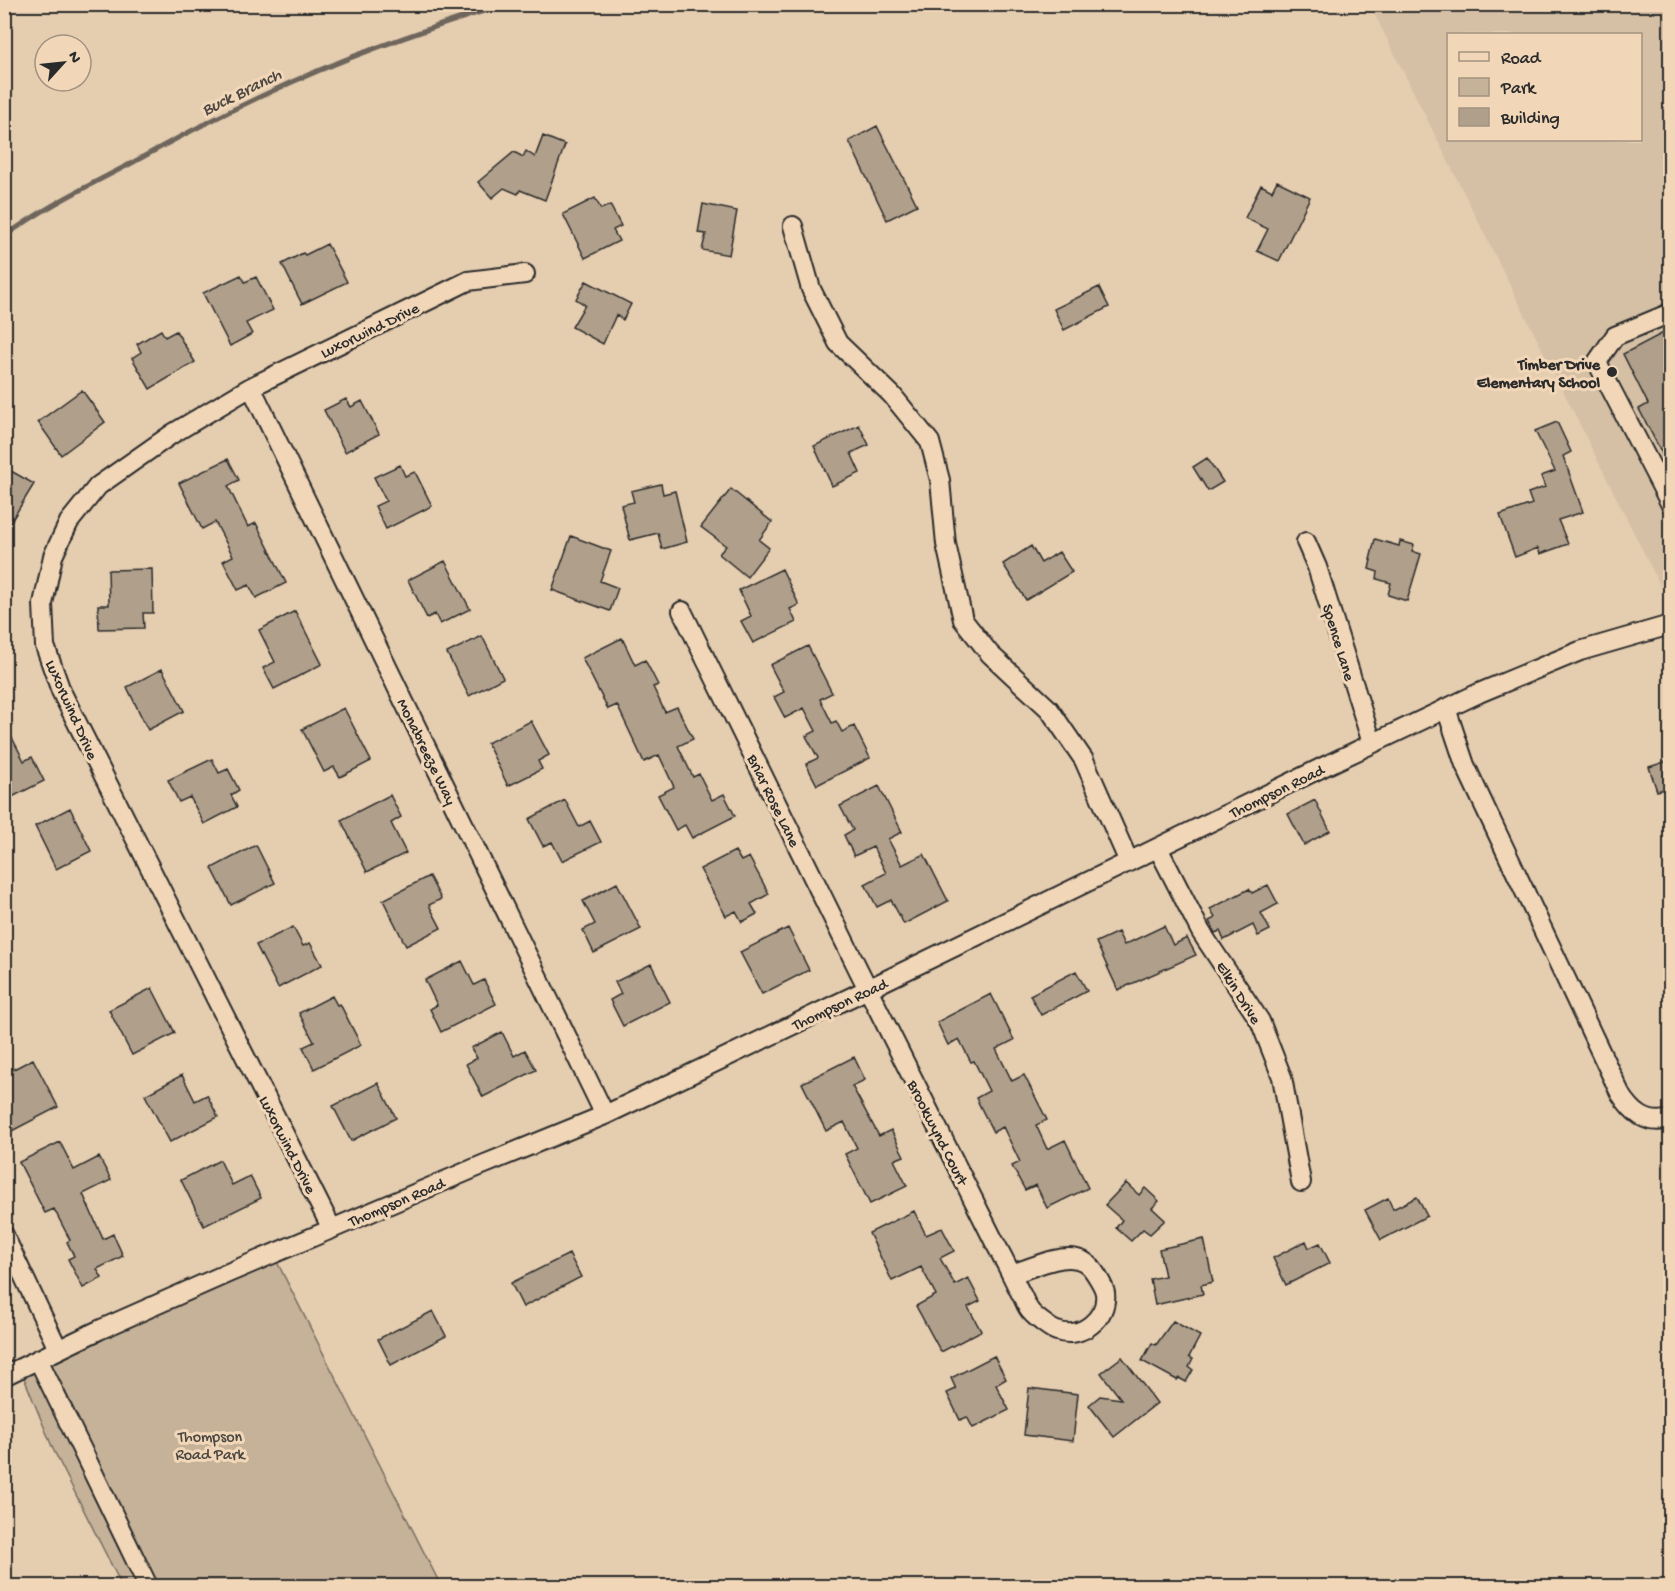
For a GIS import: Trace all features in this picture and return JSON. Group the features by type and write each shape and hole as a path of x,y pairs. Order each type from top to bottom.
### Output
{"street":[{"path":"794,226 811,289 838,343 892,395 930,442 940,480 946,544 963,620 990,654 1049,709 1078,751 1129,862"},
{"name":"Luxorwind Drive","path":"332,1229 62,691 45,646 43,604 53,556 69,522 98,486 172,434 250,387 468,281 525,274"},
{"path":"1671,316 1668,314 1615,336 1597,362 1671,504"},
{"name":"Monabreeze Way","path":"250,387 605,1115"},
{"name":"Spence Lane","path":"1306,542 1317,567 1372,744"},
{"name":"Briar Rose Lane","path":"682,611 868,989"},
{"name":"Thompson Road","path":"4,1376 58,1349 332,1229 605,1115 1479,693 1580,651 1671,625"},
{"path":"1446,708 1465,765 1620,1093 1635,1112 1646,1120 1671,1119"},
{"name":"Elkin Drive","path":"1158,848 1201,932 1260,1022 1282,1077 1301,1182"},
{"name":"Brookwynd Court","path":"868,989 1030,1312 1056,1331 1072,1333 1087,1328 1098,1319 1104,1306 1105,1291 1098,1278 1089,1264 1076,1258 1058,1259 1011,1274"},
{"path":"4,1235 58,1349"},
{"path":"38,1359 148,1587"}],"shaded area":[{"name":"Timber Drive Elementary School","path":"1370,5 1670,5 1670,605"}],"green space":[{"name":"Thompson Road Park","path":"273,1254 441,1586 122,1586 53,1449 20,1368"}],"building":[{"path":"877,126 917,205 887,220 849,141"},
{"path":"543,136 565,145 545,200 520,190 518,194 504,188 492,198 478,182 514,152 523,157 526,151 535,157"},
{"path":"1277,181 1310,197 1279,261 1257,251 1268,229 1245,218 1261,185 1272,191"},
{"path":"595,198 601,209 610,205 621,226 613,230 619,241 585,258 563,214"},
{"path":"703,204 737,211 729,255 702,250 706,234 698,233"},
{"path":"327,244 347,282 302,304 282,264"},
{"path":"241,275 245,282 256,277 273,310 246,323 252,334 230,346 203,293"},
{"path":"586,281 631,304 623,320 616,315 603,344 572,327 585,305 576,299"},
{"path":"1099,287 1109,307 1064,330 1054,309"},
{"path":"1671,329 1671,471 1639,409 1648,404 1623,354"},
{"path":"161,330 165,337 176,331 195,362 150,389 132,358 141,352 137,344"},
{"path":"82,390 105,422 61,455 38,422"},
{"path":"346,399 351,407 362,401 379,434 345,452 324,410"},
{"path":"1557,422 1571,452 1563,456 1583,512 1558,520 1568,544 1540,554 1538,548 1515,557 1500,515 1532,504 1528,493 1545,487 1541,476 1555,471 1535,431"},
{"path":"859,425 869,445 851,453 860,473 832,486 814,446"},
{"path":"1207,458 1223,482 1208,491 1193,467"},
{"path":"228,459 239,480 228,486 248,527 256,523 286,583 256,598 249,585 238,590 223,561 233,556 215,522 202,529 179,483"},
{"path":"400,465 405,476 415,472 432,506 386,529 375,506 386,501 374,477"},
{"path":"4,467 34,484 4,533"},
{"path":"661,484 663,494 675,491 687,542 662,549 658,533 630,540 621,505 634,502 631,491"},
{"path":"731,489 772,522 759,540 769,548 747,577 719,554 726,546 701,527"},
{"path":"571,536 611,551 600,581 618,588 610,611 552,590"},
{"path":"1375,539 1399,546 1400,541 1414,545 1412,551 1421,554 1407,601 1388,595 1391,583 1377,579 1378,572 1369,569"},
{"path":"1031,546 1041,563 1059,552 1072,572 1026,600 1003,564"},
{"path":"445,561 470,609 440,624 435,614 427,618 408,580"},
{"path":"152,569 153,613 143,613 144,628 99,629 98,605 109,605 108,570"},
{"path":"782,569 799,605 790,609 796,622 753,643 741,621 751,616 739,590"},
{"path":"295,611 322,664 274,689 263,668 275,662 259,630"},
{"path":"482,636 503,678 469,696 447,653"},
{"path":"622,638 635,665 645,660 658,685 653,687 665,712 677,707 693,739 678,746 693,777 699,774 712,800 724,794 735,816 692,838 685,825 676,830 658,795 674,787 659,755 644,762 617,705 608,709 582,658"},
{"path":"808,646 832,693 820,699 832,723 836,721 842,732 854,726 870,758 817,785 806,764 818,758 806,736 816,731 804,708 785,718 774,697 784,692 770,665"},
{"path":"162,669 184,711 148,730 127,687"},
{"path":"344,708 371,761 340,777 334,767 324,772 302,729"},
{"path":"531,721 549,755 538,761 542,769 508,786 487,743"},
{"path":"4,722 24,761 32,757 44,781 4,801"},
{"path":"212,759 219,773 228,769 239,790 231,795 237,807 204,824 190,797 179,802 168,780"},
{"path":"1671,760 1671,787 1657,791 1649,767"},
{"path":"879,786 902,832 888,839 902,865 924,854 948,901 904,924 891,900 877,907 865,884 886,873 873,847 854,856 844,835 853,830 840,806"},
{"path":"390,795 401,817 391,823 406,853 367,872 341,820"},
{"path":"565,800 579,827 590,821 601,842 562,861 552,842 543,846 529,819"},
{"path":"1315,800 1330,831 1304,845 1288,814"},
{"path":"70,808 91,851 56,869 35,826"},
{"path":"256,845 275,883 231,905 212,868"},
{"path":"735,851 741,861 749,857 769,894 751,904 757,914 742,922 736,911 726,916 700,869"},
{"path":"429,876 441,899 429,905 441,928 406,946 383,900"},
{"path":"617,883 641,929 594,953 583,930 595,924 583,901"},
{"path":"1268,885 1278,904 1261,913 1270,930 1258,936 1253,925 1224,940 1220,931 1215,933 1209,921 1215,918 1210,909 1249,889 1252,893"},
{"path":"1164,926 1173,945 1187,938 1196,955 1118,990 1096,942 1118,932 1124,945"},
{"path":"293,927 303,946 310,943 322,965 278,988 256,945"},
{"path":"788,928 809,970 762,994 740,952"},
{"path":"462,961 474,985 484,980 496,1004 441,1032 430,1009 437,1005 425,980"},
{"path":"651,964 670,1002 623,1026 610,1000 621,994 615,982"},
{"path":"1076,971 1087,991 1041,1015 1030,995"},
{"path":"152,988 175,1033 132,1055 109,1010"},
{"path":"991,994 1014,1040 996,1049 1012,1081 1024,1075 1047,1120 1036,1125 1047,1149 1065,1140 1088,1188 1047,1208 1036,1185 1025,1190 1012,1166 1020,1162 1003,1127 993,1132 976,1098 989,1091 974,1061 971,1062 959,1039 948,1045 937,1022"},
{"path":"332,996 337,1005 340,1004 361,1045 314,1069 303,1047 314,1042 299,1013"},
{"path":"502,1032 514,1056 525,1050 536,1070 483,1097 466,1064 477,1058 471,1048"},
{"path":"854,1057 865,1080 852,1086 879,1136 891,1130 904,1156 894,1160 907,1186 870,1204 845,1154 857,1148 844,1122 826,1131 802,1083"},
{"path":"33,1059 58,1107 4,1135 4,1074"},
{"path":"182,1075 195,1101 207,1095 218,1117 170,1142 145,1095"},
{"path":"378,1083 396,1118 351,1141 333,1106"},
{"path":"60,1142 74,1170 99,1157 111,1180 83,1194 103,1239 113,1234 123,1256 97,1269 102,1278 83,1288 68,1259 74,1256 67,1242 70,1240 54,1209 45,1213 19,1162"},
{"path":"220,1160 232,1185 250,1176 261,1198 204,1226 181,1180"},
{"path":"1126,1183 1139,1195 1145,1188 1159,1201 1152,1208 1165,1220 1150,1234 1143,1229 1131,1241 1116,1228 1122,1220 1105,1205"},
{"path":"1417,1197 1427,1216 1381,1240 1365,1210 1388,1198 1393,1209"},
{"path":"914,1211 926,1235 942,1228 954,1251 940,1258 955,1285 968,1278 980,1301 968,1307 981,1331 941,1352 916,1306 936,1295 921,1267 892,1281 869,1233"},
{"path":"1204,1239 1213,1282 1201,1285 1203,1294 1155,1305 1150,1279 1165,1276 1159,1249"},
{"path":"1306,1241 1309,1248 1320,1243 1330,1263 1286,1285 1273,1258"},
{"path":"569,1254 581,1277 523,1307 511,1283"},
{"path":"433,1311 446,1336 391,1365 378,1339"},
{"path":"1173,1321 1200,1336 1189,1357 1193,1359 1189,1367 1193,1370 1186,1382 1179,1378 1177,1380 1142,1361 1152,1343 1156,1345"},
{"path":"994,1356 1006,1379 996,1385 1009,1410 973,1428 967,1417 960,1420 947,1393 956,1389 951,1378"},
{"path":"1122,1357 1157,1403 1114,1437 1089,1405 1100,1396 1121,1399 1101,1373"},
{"path":"1029,1388 1078,1394 1073,1441 1024,1435"}],"waterway":[{"name":"Buck Branch","path":"4,237 34,216 66,198 198,127 268,93 385,44 506,4"}],"place":[{"name":"Timber Drive Elementary School","path":"1612,372"}]}
